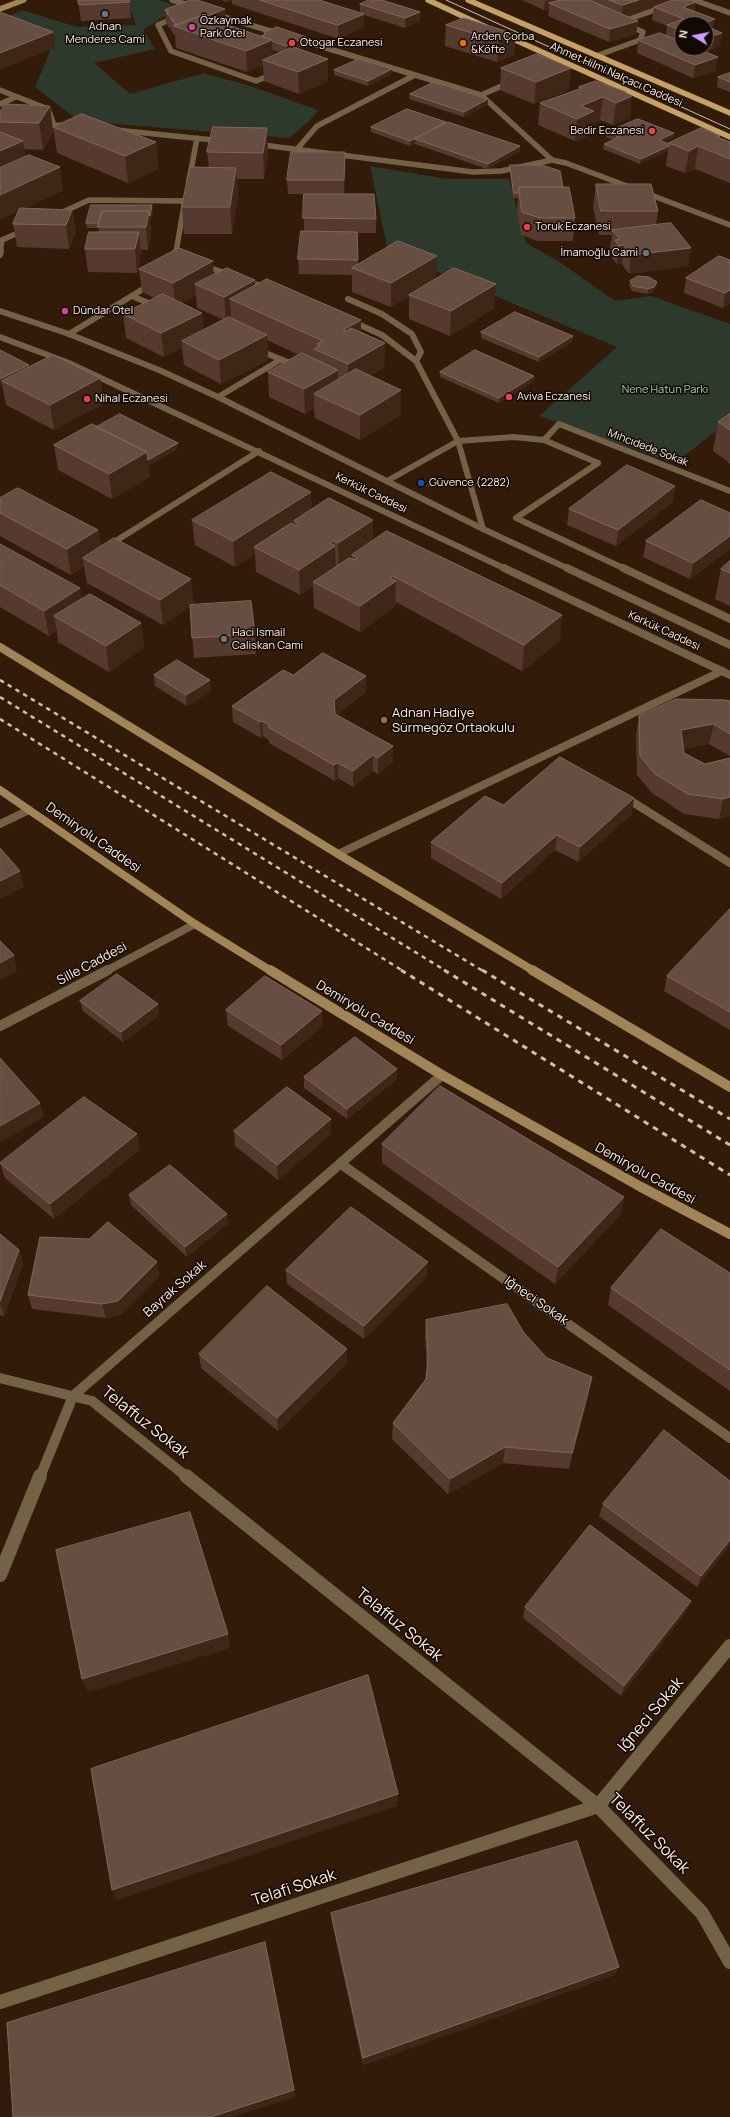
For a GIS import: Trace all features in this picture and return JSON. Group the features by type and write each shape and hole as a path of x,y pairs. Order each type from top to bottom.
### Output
{"main road":[{"path":"0,9 24,0"},
{"name":"Ahmet Hilmi Nalçacı Caddesi","path":"428,0 559,61 730,137"},
{"name":"Ahmet Hilmi Nalçacı Caddesi","path":"468,0 730,113"},
{"path":"0,647 338,854 730,1087"},
{"name":"Demiryolu Caddesi","path":"0,790 195,924 442,1075 634,1184 730,1234"}],"street":[{"path":"172,0 204,10"},
{"path":"596,56 640,40 643,32 621,22 683,0"},
{"path":"694,0 730,13"},
{"path":"190,11 196,8"},
{"path":"211,13 331,51 482,95 552,160"},
{"path":"184,14 158,25 171,51 256,81 283,70"},
{"path":"324,54 331,51"},
{"path":"552,64 559,61"},
{"path":"298,148 317,126 416,75"},
{"path":"482,95 517,79"},
{"path":"0,90 48,109 54,125 78,127"},
{"path":"0,104 16,97"},
{"path":"110,130 228,141"},
{"path":"188,185 197,138"},
{"path":"252,143 473,172 501,171 552,160 566,163 730,225"},
{"path":"186,193 173,258 189,260"},
{"path":"49,219 89,200 185,201"},
{"path":"0,255 2,240 36,225"},
{"path":"196,262 276,292"},
{"path":"69,334 161,278"},
{"path":"132,296 168,311"},
{"path":"348,299 382,314 412,334 421,352 416,361"},
{"name":"Kerkük Caddesi","path":"0,311 69,334 158,370 218,397 483,529 730,645"},
{"path":"342,317 382,335 416,361 458,441 483,529"},
{"name":"Kerkük Caddesi","path":"0,337 69,363 259,451 726,673"},
{"path":"245,344 280,360 305,369"},
{"path":"218,397 280,360"},
{"name":"Mıhcıdede Sokak","path":"544,440 559,424 730,491"},
{"path":"387,481 458,441 514,437 544,440 598,463 516,518 730,619"},
{"path":"111,544 259,451"},
{"path":"338,854 555,755 726,673"},
{"path":"618,793 730,862"},
{"path":"0,824 29,810"},
{"name":"Sille Caddesi","path":"0,1026 195,924"},
{"name":"Bayrak Sokak","path":"0,1575 73,1396 342,1164 442,1075"},
{"name":"Iğneci Sokak","path":"342,1164 730,1438"},
{"name":"Telaffuz Sokak","path":"0,1378 92,1401 598,1806 702,1913 730,1962"},
{"name":"Iğneci Sokak","path":"598,1806 730,1646"},
{"name":"Telafi Sokak","path":"0,2002 598,1806"}],"green space":[{"path":"90,0 158,0 179,7 143,30 155,49 94,63 130,94 204,73 250,86 318,110 309,121 289,138 79,121 35,87 51,49 0,21 22,10 77,27 136,25 130,8"},
{"name":"Nene Hatun Parkı","path":"370,166 447,179 509,179 526,243 558,261 615,301 651,296 730,324 730,420 675,463 539,416 617,347 388,251"}],"building":[{"path":"78,0 129,0 130,2 79,5"},
{"path":"190,0 197,0 225,9 205,17 200,16 175,26 174,25 177,24 172,21 174,20 170,18 171,17 167,14 169,13 166,12 168,11 165,10"},
{"path":"260,0 319,0 364,14 338,25"},
{"path":"369,0 382,0 420,12 405,18 360,4"},
{"path":"561,0 589,0 638,21 610,29 549,3"},
{"path":"609,0 639,0 623,5"},
{"path":"673,0 691,0 696,2 683,7 707,16 676,16 654,7"},
{"path":"0,12 53,32 0,53"},
{"path":"200,16 272,40 246,51 174,26"},
{"path":"464,18 515,34 498,41 446,25"},
{"path":"674,23 674,28 667,25"},
{"path":"277,27 306,37 286,46 261,36"},
{"path":"714,30 722,33 714,36"},
{"path":"660,33 674,39 674,56 638,40"},
{"path":"293,47 328,59 298,72 263,60"},
{"path":"537,54 571,68 536,82 501,68"},
{"path":"714,55 718,57 695,65 674,56"},
{"path":"359,59 392,69 368,81 334,70"},
{"path":"730,73 730,82 718,77"},
{"path":"596,81 626,92 624,92 632,96 616,103 603,97 581,106 594,111 577,119 540,103 582,88 579,87"},
{"path":"434,82 488,99 464,112 410,94"},
{"path":"5,104 50,106 39,123 0,122 0,112"},
{"path":"407,109 446,122 410,141 371,127"},
{"path":"82,114 156,142 125,156 53,127"},
{"path":"638,119 674,133 659,140 669,144 669,146 641,159 604,144 619,137 607,132"},
{"path":"448,122 520,146 488,164 415,139"},
{"path":"213,127 267,128 263,153 207,152"},
{"path":"701,128 730,142 730,159 698,146 689,151 669,143"},
{"path":"0,132 23,141 0,151"},
{"path":"291,152 345,152 344,180 287,180"},
{"path":"29,155 60,167 0,195 0,168"},
{"path":"510,165 542,165 560,171 563,187 519,187 518,193 514,193"},
{"path":"190,167 236,168 230,207 182,207"},
{"path":"596,184 651,184 658,211 601,211"},
{"path":"519,187 569,187 575,218 540,218 522,212"},
{"path":"304,194 374,194 376,219 303,218"},
{"path":"91,205 152,205 150,216 149,211 102,211 99,223 86,223"},
{"path":"20,208 72,210 66,225 13,224"},
{"path":"102,211 149,211 146,227 98,227"},
{"path":"671,223 691,248 631,255 624,245 619,246 615,240 620,239 612,230"},
{"path":"301,231 357,232 358,260 298,259"},
{"path":"89,232 139,232 135,249 85,249"},
{"path":"398,241 437,256 391,283 352,268"},
{"path":"179,248 213,261 173,283 139,269"},
{"path":"719,256 730,260 730,290 725,293 686,278"},
{"path":"227,268 255,280 224,297 195,284"},
{"path":"454,268 496,284 451,311 409,295"},
{"path":"638,276 649,277 657,282 654,287 648,289 633,286 630,281"},
{"path":"267,279 361,320 343,330 346,331 351,328 385,343 348,364 314,349 320,346 317,344 323,341 230,299"},
{"path":"163,294 202,313 161,333 123,314"},
{"path":"515,312 573,336 539,357 481,332"},
{"path":"229,317 267,335 219,360 182,341"},
{"path":"0,350 29,365 0,379"},
{"path":"475,350 534,376 499,398 440,372"},
{"path":"302,353 338,370 304,389 268,372"},
{"path":"53,355 100,378 50,405 2,381"},
{"path":"356,369 401,390 360,415 314,394"},
{"path":"120,414 178,443 148,460 147,452 96,427"},
{"path":"730,414 730,430 718,422"},
{"path":"92,424 147,452 109,474 54,445"},
{"path":"627,465 675,486 618,530 569,509"},
{"path":"271,472 311,492 233,541 192,520"},
{"path":"18,488 98,530 67,549 0,513 0,498"},
{"path":"329,498 373,520 338,543 333,541 330,543 335,546 299,570 254,547 291,523 296,526 299,524 294,521"},
{"path":"701,500 730,513 730,536 693,563 646,541"},
{"path":"387,531 562,615 524,645 393,576 390,578 396,581 360,606 313,582 349,558 355,560 358,558 352,555"},
{"path":"114,538 191,579 160,600 83,558"},
{"path":"0,544 80,588 44,611 0,585"},
{"path":"730,561 730,573 721,569"},
{"path":"90,594 141,623 106,646 54,616"},
{"path":"251,601 255,634 192,638 190,605"},
{"path":"323,653 366,676 334,700 335,714 393,746 378,758 373,755 353,771 338,763 334,765 268,727 270,725 262,721 260,722 232,706 283,670 293,675"},
{"path":"177,660 210,680 186,695 154,675"},
{"path":"676,699 730,701 730,734 714,724 681,730 684,753 705,764 730,758 730,797 723,799 688,794 655,774 640,756 639,716"},
{"path":"560,757 634,798 580,847 557,835 502,883 431,842 485,796 503,805"},
{"path":"0,848 20,871 0,881"},
{"path":"730,909 730,1012 667,976"},
{"path":"0,941 14,955 0,963"},
{"path":"117,974 158,1004 121,1032 80,1001"},
{"path":"265,976 322,1011 281,1045 226,1010"},
{"path":"355,1037 397,1069 347,1109 304,1077"},
{"path":"0,1058 40,1103 0,1126"},
{"path":"440,1086 624,1197 558,1267 382,1144"},
{"path":"287,1087 331,1119 277,1165 234,1131"},
{"path":"84,1097 137,1134 50,1204 0,1163"},
{"path":"170,1165 227,1214 185,1247 129,1195"},
{"path":"351,1207 428,1262 364,1326 286,1270"},
{"path":"108,1222 157,1262 118,1301 102,1304 28,1295 40,1237 89,1239"},
{"path":"661,1229 730,1273 730,1370 611,1288"},
{"path":"0,1234 19,1250 0,1301"},
{"path":"267,1286 347,1349 277,1418 199,1354"},
{"path":"507,1304 524,1333 547,1358 592,1377 572,1453 505,1447 450,1479 393,1423 426,1379 428,1357 426,1320"},
{"path":"664,1430 730,1481 730,1540 701,1576 603,1504"},
{"path":"190,1512 228,1634 82,1679 56,1550"},
{"path":"590,1525 691,1601 624,1686 525,1607"},
{"path":"368,1675 398,1794 112,1890 91,1769"},
{"path":"577,1841 619,1967 363,2058 331,1913"},
{"path":"265,1942 294,2090 211,2117 13,2117 7,2023"}],"tram line":[{"path":"446,0 730,129"}],"railway":[{"path":"0,680 483,971"},
{"path":"0,697 446,971"},
{"path":"0,719 403,971"},
{"path":"401,970 730,1175"},
{"path":"444,970 730,1145"},
{"path":"482,970 730,1119"}],"place":[{"name":"Adnan Menderes Cami","path":"105,14"},
{"name":"Özkaymak Park Otel","path":"192,27"},
{"name":"Otogar Eczanesi","path":"292,43"},
{"name":"Arden Çorba &Köfte","path":"463,43"},
{"name":"Bedir Eczanesi","path":"652,131"},
{"name":"Toruk Eczanesi","path":"527,227"},
{"name":"İmamoğlu Cami","path":"646,253"},
{"name":"Dündar Otel","path":"65,311"},
{"name":"Aviva Eczanesi","path":"509,397"},
{"name":"Nihal Eczanesi","path":"87,399"},
{"name":"Güvence (2282)","path":"421,483"},
{"name":"Haci Ismail Caliskan Cami","path":"224,639"},
{"name":"Adnan Hadiye Sürmegöz Ortaokulu","path":"384,720"}]}
